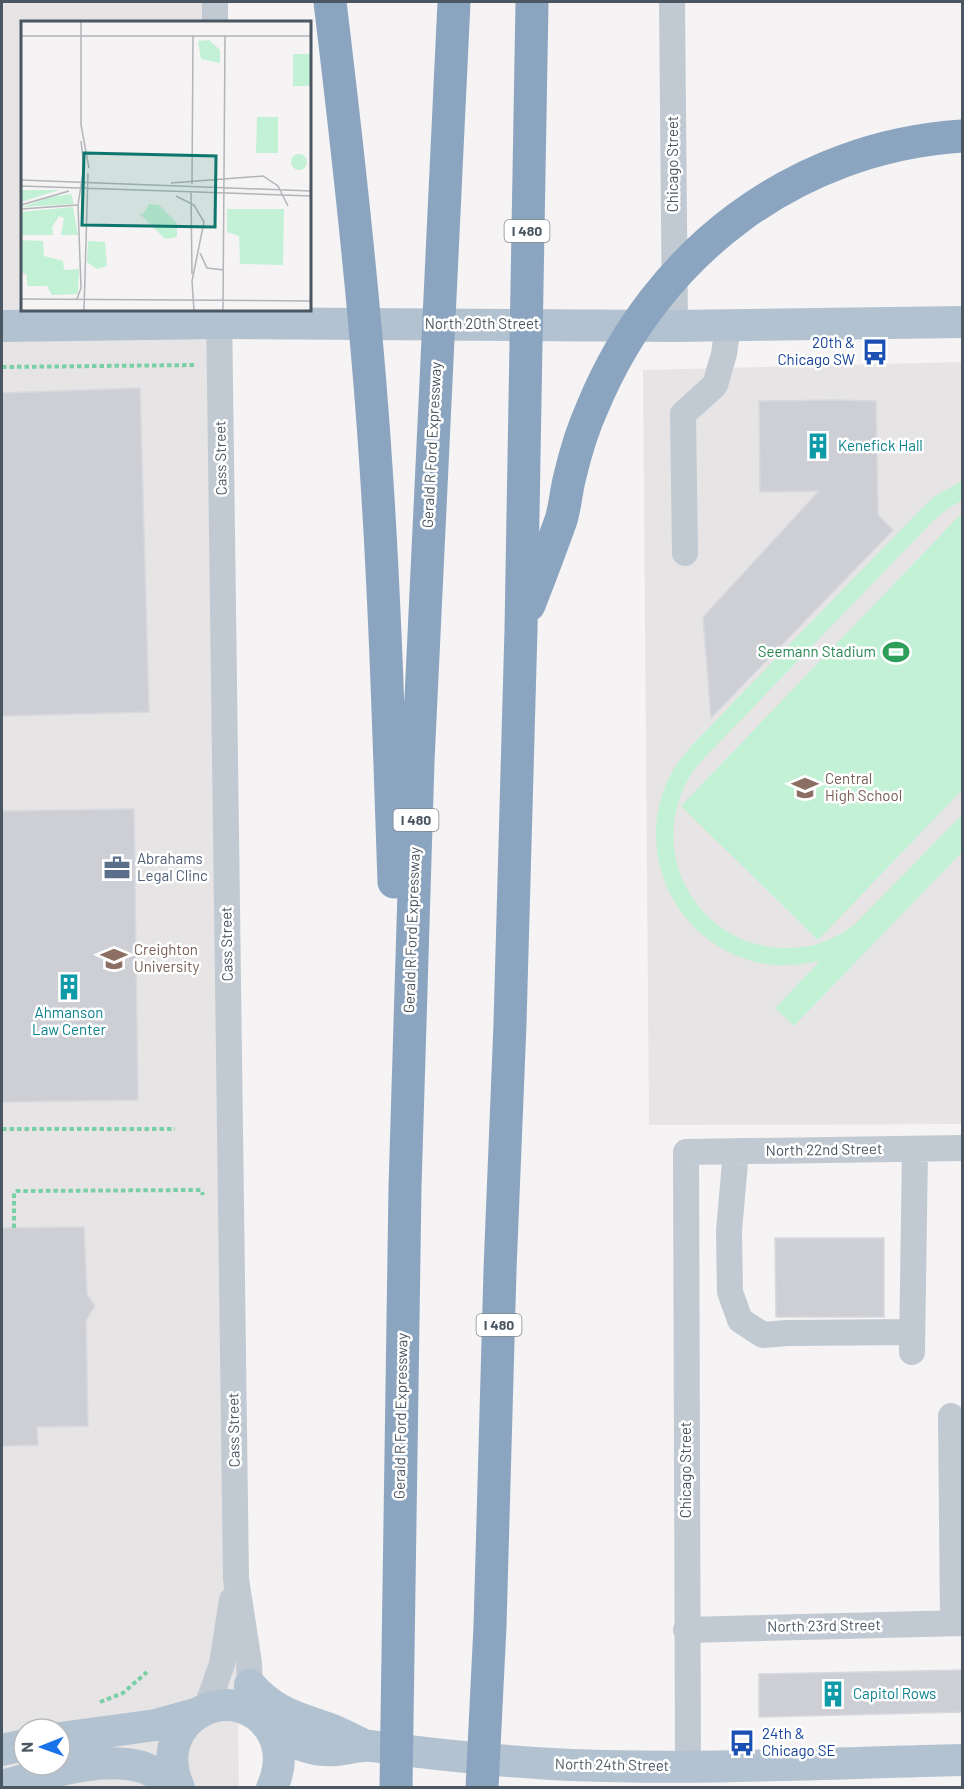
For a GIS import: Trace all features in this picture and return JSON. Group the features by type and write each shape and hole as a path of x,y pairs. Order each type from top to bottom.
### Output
{"highway":[{"path":"330,2 362,289 375,451 384,625 405,1187"},
{"name":"Gerald R Ford Expressway","path":"396,1788 405,1187 418,761 454,2"},
{"name":"I 480","path":"482,1788 490,1626 500,1270 510,1024 532,2"},
{"path":"520,629 561,518 578,445 591,408 625,343 659,293 686,262 708,242 761,202 821,170 873,151 963,136"},
{"path":"490,1626 499,1788"}],"main road":[{"name":"North 20th Street","path":"2,326 219,316 675,326 963,322"},
{"path":"250,1686 268,1703 301,1721 337,1732 364,1745"},
{"name":"North 24th Street","path":"201,1711 221,1705 236,1706 250,1711 292,1742 307,1748 334,1751 364,1745 528,1762 595,1765 689,1777 963,1760"},
{"path":"72,1736 156,1725 201,1711"},
{"path":"178,1787 172,1772 171,1755 175,1739 183,1725 201,1711"},
{"path":"266,1723 276,1740 279,1756 278,1772 272,1788"},
{"path":"2,1786 60,1770 91,1765 121,1764 142,1767 178,1787"}],"street":[{"path":"214,2 215,21"},
{"name":"Chicago Street","path":"672,2 675,326"},
{"name":"Cass Street","path":"219,316 236,1579"},
{"path":"685,553 683,414 715,385 724,354 728,325"},
{"name":"North 22nd Street","path":"686,1152 963,1148"},
{"path":"736,1151 729,1232 730,1292 740,1320 763,1335 787,1333 912,1342 915,1149"},
{"name":"Chicago Street","path":"686,1152 686,1630 689,1777"},
{"path":"951,1416 958,1623"},
{"path":"236,1579 249,1663 250,1686 253,1700 266,1723"},
{"path":"201,1711 222,1664 236,1579"},
{"name":"North 23rd Street","path":"686,1630 958,1623"}],"path":[{"path":"2,367 198,365"},
{"path":"2,1129 175,1129"},
{"path":"14,1228 13,1204 14,1193 17,1191 194,1190 201,1191 203,1195"}],"shaded area":[{"name":"Creighton University","path":"2,2 215,2 215,21 21,21 21,310 219,310 239,1787 2,1788"},
{"name":"Central High School","path":"962,362 962,1124 649,1125 643,370"}],"green space":[{"path":"962,481 962,500 932,522 705,757 693,771 684,787 675,818 674,849 682,877 696,903 716,924 741,939 771,947 803,947 817,944 836,937 853,926 962,815 962,852 794,1026 775,1008 820,961 773,965 736,955 709,940 687,920 671,895 660,867 656,838 659,808 671,773 693,744 920,510 935,496"},
{"name":"Seemann Stadium","path":"962,513 962,790 818,940 681,806"}],"building":[{"path":"140,388 149,712 2,716 2,393"},
{"path":"759,401 876,401 878,515 893,530 711,718 703,617 819,491 760,492"},
{"name":"Ahmanson Law Center","path":"134,809 138,1100 2,1102 2,811"},
{"path":"84,1227 87,1294 95,1306 86,1320 88,1426 37,1427 38,1445 2,1446 2,1228"},
{"path":"775,1238 884,1238 884,1317 776,1317"},
{"name":"Capitol Rows","path":"963,1670 963,1712 759,1717 759,1674"}],"place":[{"name":"20th & Chicago SW","path":"875,352"},
{"name":"Kenefick Hall","path":"818,446"},
{"name":"Seemann Stadium","path":"896,652"},
{"name":"Central High School","path":"805,788"},
{"name":"Abrahams Legal Clinc","path":"117,868"},
{"name":"Creighton University","path":"114,959"},
{"name":"Ahmanson Law Center","path":"69,987"},
{"name":"Capitol Rows","path":"833,1694"},
{"name":"24th & Chicago SE","path":"742,1743"}]}
